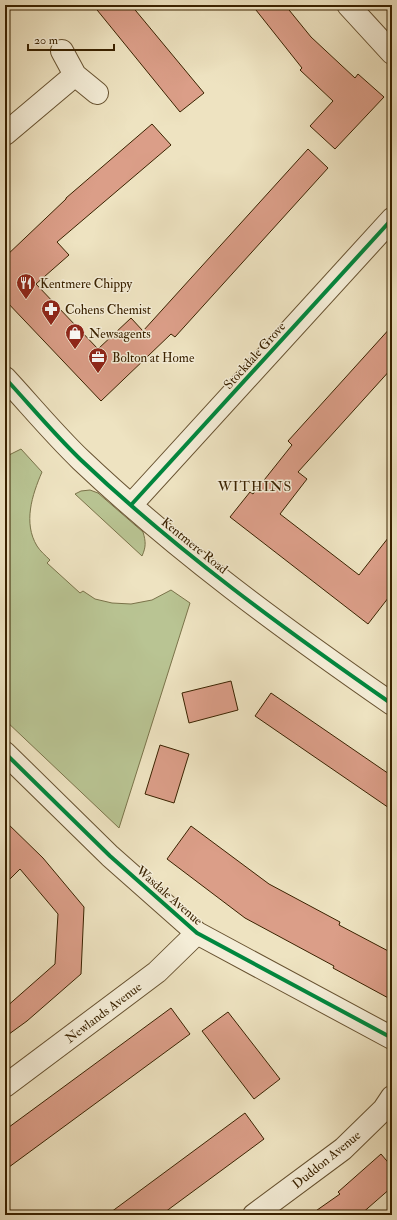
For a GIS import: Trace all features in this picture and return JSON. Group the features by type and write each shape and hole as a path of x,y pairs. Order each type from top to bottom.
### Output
{"street":[{"path":"348,5 392,53"},
{"path":"62,51 76,75 97,93"},
{"path":"5,134 76,75"},
{"name":"Stockdale Grove","path":"131,505 392,219"},
{"name":"Kentmere Road","path":"5,378 80,459 202,566 319,654 392,704"},
{"name":"Wasdale Avenue","path":"5,753 110,856 197,933 392,1038"},
{"name":"Newlands Avenue","path":"5,1086 157,972 197,933"},
{"name":"Duddon Avenue","path":"254,1215 344,1149 384,1109 392,1097"}],"green space":[{"path":"21,449 42,472 32,499 30,509 30,528 38,548 50,560 47,563 80,593 83,591 95,599 112,603 131,604 152,600 171,590 190,603 119,828 5,720 5,457"},
{"path":"90,490 98,493 143,532 145,544 142,556 75,494 81,491"}],"building":[{"path":"93,5 131,5 204,93 180,112"},
{"path":"252,5 285,5 311,37 355,78 358,74 384,97 335,149 310,126 333,101 300,70 302,68"},
{"path":"152,124 171,145 57,242 69,255 36,284 98,349 131,318 143,331 308,149 328,168 175,337 171,334 101,401 5,300 5,257 66,198"},
{"path":"392,326 392,368 298,472 307,479 280,514 359,575 392,533 392,593 368,624 230,517 250,492 253,494 292,445 288,441"},
{"path":"231,681 238,710 189,723 182,693"},
{"path":"271,693 392,776 392,810 255,716"},
{"path":"160,745 189,754 174,803 145,794"},
{"path":"5,821 43,858 84,907 81,974 27,1021 5,1037 5,1008 55,964 58,914 20,869 5,884"},
{"path":"191,826 269,884 340,922 339,925 392,953 392,1000 333,968 334,966 245,918 167,859"},
{"path":"171,1008 190,1034 5,1170 5,1130"},
{"path":"228,1012 280,1079 254,1099 202,1031"},
{"path":"245,1113 264,1139 241,1156 161,1215 107,1215"},
{"path":"381,1154 392,1167 392,1187 360,1215 310,1215 340,1194 338,1192"}],"cycle path":[{"path":"131,505 392,219"},
{"path":"5,378 52,430 117,494 193,557 271,618 392,704"},
{"path":"5,753 110,856 197,933 392,1038"}],"place":[{"name":"Kentmere Chippy","path":"26,300"},
{"name":"Cohens Chemist","path":"51,326"},
{"name":"Newsagents","path":"75,350"},
{"name":"Bolton at Home","path":"98,374"}],"district":[{"name":"WITHINS","path":"255,486"}]}
